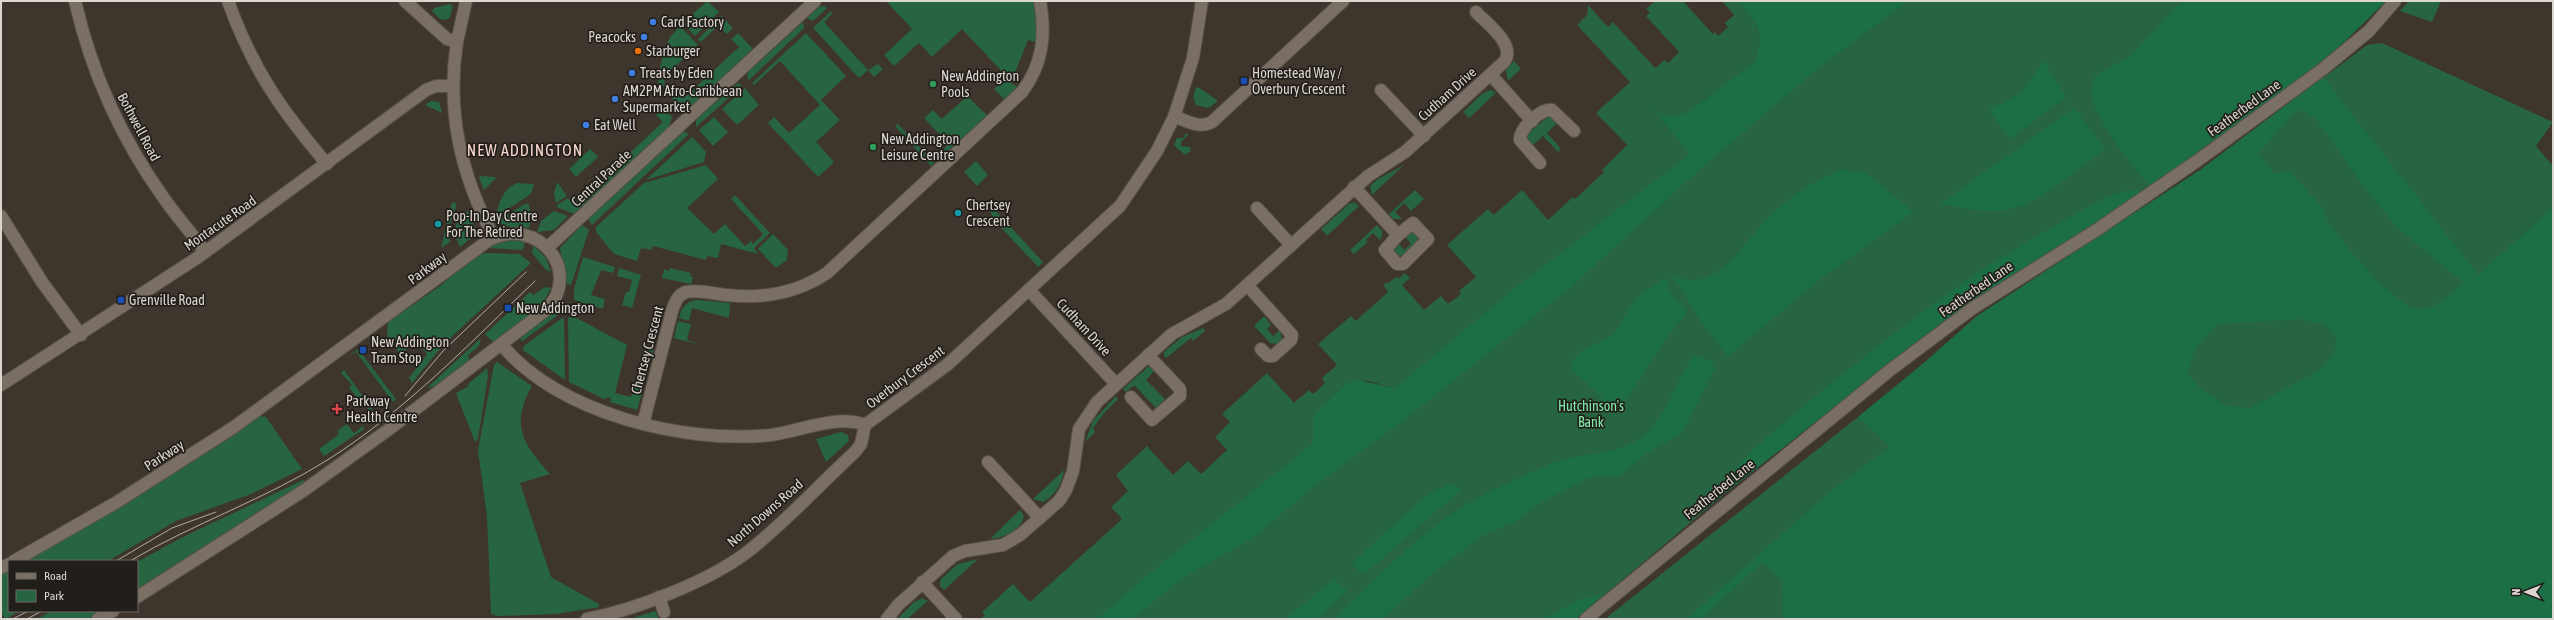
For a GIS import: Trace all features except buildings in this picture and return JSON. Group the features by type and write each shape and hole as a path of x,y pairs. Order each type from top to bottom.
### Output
{"street":[{"name":"Bothwell Road","path":"75,1 94,66 124,133 163,198 205,252"},
{"path":"228,1 240,34 265,84 286,116 327,164"},
{"path":"405,1 447,40 457,42"},
{"path":"466,1 457,42 452,86 456,135 465,171 494,238"},
{"name":"Central Parade","path":"548,247 815,1"},
{"name":"Chertsey Crescent","path":"643,424 672,311 680,295 690,292 739,296 769,295 803,286 831,270 1023,91 1036,69 1043,45 1043,23 1040,1"},
{"name":"Overbury Crescent","path":"501,344 522,364 565,393 599,410 643,424 684,433 737,437 788,433 844,420 865,425 942,369 1030,291 1120,206 1157,151 1174,116 1193,58 1202,1"},
{"path":"1174,116 1196,124 1207,124 1228,107 1343,1"},
{"name":"Featherbed Lane","path":"1586,619 1889,371 1973,308 2098,229 2228,138 2328,64 2368,31 2395,1"},
{"name":"Cudham Drive","path":"887,619 895,607 953,556 965,551 1006,544 1040,518 1058,501 1069,485 1073,471 1078,434 1082,421 1092,407 1148,354 1179,329 1219,310 1373,171 1400,156 1424,136 1504,62 1509,50 1476,12"},
{"name":"Cudham Drive","path":"1491,75 1532,121"},
{"name":"Montacute Road","path":"1,385 81,335 205,252 426,90 436,86 452,86"},
{"name":"Cudham Drive","path":"1381,90 1424,136"},
{"path":"1540,163 1520,140 1521,132 1532,121 1543,111 1552,110 1574,131"},
{"path":"1354,188 1398,235"},
{"path":"1258,208 1291,245"},
{"path":"1,216 42,282 81,335"},
{"name":"Parkway","path":"16,560 117,502 234,427 494,238 507,235 525,235 537,239 548,247"},
{"path":"138,596 303,491 388,430 540,316 554,301 560,279 556,262 548,247"},
{"path":"1247,285 1292,335 1291,340 1273,356 1268,356 1261,349"},
{"name":"Cudham Drive","path":"1030,291 1116,384"},
{"path":"1131,397 1152,420 1180,396 1180,389 1148,354"},
{"name":"North Downs Road","path":"587,619 659,597 721,568 748,551 855,452 863,438 865,425"},
{"path":"988,462 1040,518"},
{"path":"922,582 956,619"},
{"path":"659,597 664,612"},
{"path":"98,619 111,612"}],"green space":[{"path":"707,1 719,12 695,36 683,23"},
{"path":"886,1 1035,1 1038,43 1028,40 1011,83 1019,88 1005,100 994,89 1007,77 962,29 932,57 919,43 894,66 884,55 912,29"},
{"name":"Hutchinson's Bank","path":"1655,1 1683,1 1713,34 1715,32 1718,36 1728,27 1725,23 1734,15 1722,1 1738,1 1758,28 1760,40 1755,61 1689,111 1672,116 1663,115 1655,111 1689,154 1810,75 1909,1 2386,1 2332,54 2234,127 2091,227 2046,253 1970,303 1886,366 1728,491 1576,619 981,619 985,615 982,612 1013,584 1030,602 1122,519 1111,507 1128,491 1116,475 1147,446 1173,475 1188,461 1201,474 1227,450 1215,437 1230,422 1222,414 1267,373 1294,403 1309,390 1313,394 1325,383 1322,378 1337,365 1318,344 1351,316 1356,321 1388,292 1384,286 1385,282 1387,284 1396,277 1398,279 1405,273 1410,278 1402,285 1424,310 1441,296 1448,304 1461,294 1459,291 1476,277 1447,245 1488,209 1494,215 1522,190 1548,220 1573,197 1575,199 1604,172 1602,170 1627,145 1596,113 1630,82 1577,25 1587,15 1588,5 1608,27 1613,22 1655,68 1665,60 1668,63 1679,52 1646,16 1650,13 1646,9","holes":["1368,381 1395,388 1323,405 1345,384"]},
{"path":"1738,1 1909,1 1810,75 1699,170 1571,287 1396,426 1319,482 1254,537 1182,578 1133,619 1097,619 1160,565 1313,444 1313,418 1323,405 1345,384 1358,380 1395,388 1519,285 1688,156 1689,154 1654,110 1663,115 1672,116 1689,111 1755,61 1760,40 1758,28"},
{"path":"2182,1 2386,1 2332,54 2151,188 2106,128 2093,102 2091,89 2095,76 2131,55"},
{"path":"2409,1 2441,1 2432,22 2400,11"},
{"path":"450,4 453,6 450,17 446,20 440,19 432,11 434,8"},
{"path":"824,6 827,8 813,21 807,18 819,7"},
{"path":"831,11 832,14 824,22 868,70 859,78 813,28"},
{"path":"722,16 733,28 727,34 718,26 701,42 698,39"},
{"path":"803,22 804,28 749,80 747,77 748,72"},
{"path":"680,26 698,45 664,77 665,86 660,87 658,84 659,72 668,41"},
{"path":"738,33 754,50 692,106 686,109 680,109 671,97 678,92 684,98 739,47 731,39"},
{"path":"806,33 846,76 821,100 840,120 816,142 834,162 818,177 768,123 774,117 789,133 820,105 780,61 754,85 752,83"},
{"path":"2382,43 2553,122 2536,146 2553,166 2553,207 2479,275 2553,619 1605,619 1858,417 1925,362 1977,316 2200,170 2367,45"},
{"path":"2043,60 2066,97 2010,139 1989,109 2009,100 2022,91 2032,79"},
{"path":"1514,61 1521,69 1508,81 1506,70"},
{"path":"878,64 883,69 874,77 868,70"},
{"path":"2323,77 2478,275 2553,207 2553,619 1783,619 1782,581 1763,562 1700,619 1687,619 1826,495 1890,446 1858,417 1925,362 1977,316 2200,170","holes":["2302,110 2317,120 2371,196 2400,230 2464,283 2445,299 2429,308 2423,309 2411,306 2398,299 2384,287 2357,258 2327,221 2325,210 2289,171 2274,174 2259,153 2294,113","2301,319 2325,325 2336,338 2335,352 2320,370 2250,408 2226,406 2200,388 2188,373 2195,349 2217,324"]},
{"path":"738,83 742,86 696,127 696,119"},
{"path":"1198,87 1217,100 1217,102 1208,108 1196,105 1193,97 1196,88"},
{"path":"745,88 759,105 737,125 722,109"},
{"path":"1491,90 1496,93 1469,118 1463,112 1483,93"},
{"path":"1446,91 1452,98 1433,115 1427,108"},
{"path":"967,96 988,116 942,156 941,152 946,147 945,144 947,142 924,118 933,110 942,119"},
{"path":"431,101 439,102 442,113 425,105"},
{"path":"2074,108 2105,149 2060,184 2036,199 2010,209 1993,211 1940,204"},
{"path":"664,109 672,117 669,127 574,214 557,207 557,205 568,198 574,205 663,122 656,115"},
{"path":"1549,116 1553,117 1558,122 1547,133 1561,149 1558,152 1543,136 1532,146 1527,141 1528,133"},
{"path":"714,117 728,132 713,146 699,130"},
{"path":"898,124 934,163 931,166 895,126"},
{"path":"683,131 689,134 592,225 588,219"},
{"path":"1185,134 1189,134 1181,142 1181,146 1190,147 1191,151 1185,155 1174,145 1177,138 1184,138"},
{"path":"692,137 706,152 704,162 646,180"},
{"path":"590,149 598,157 576,177 569,169"},
{"path":"976,161 988,175 977,186 964,172"},
{"path":"706,165 718,179 687,208 714,234 725,224 745,246 751,241 753,244 763,234 731,199 735,195 770,233 754,248 758,254 721,244 718,258 707,256 706,260 653,246 652,250 641,248 637,261 614,254 596,232 596,227 644,183"},
{"path":"1404,165 1372,195 1370,186 1378,179"},
{"path":"1841,170 1866,173 1913,212 1822,278 1728,356 1706,329 1672,275 1689,280 1704,278 1718,271 1730,261 1776,210 1807,187"},
{"path":"480,176 496,178 484,190 479,178"},
{"path":"557,182 567,196 556,203 554,194"},
{"path":"518,183 534,184 531,194 497,216 498,206 506,191"},
{"path":"1415,190 1424,199 1411,211 1404,203 1395,212 1402,219 1393,219 1389,214"},
{"path":"2137,190 2143,193 1970,303 1886,366 1728,491 1735,469 1757,446 1906,324 1945,296 2025,243 2109,196"},
{"path":"452,202 457,204 448,230 450,242 441,248"},
{"path":"1354,202 1359,206 1327,236 1321,229 1349,204"},
{"path":"992,203 996,211 1043,262 1038,267 994,220 990,211"},
{"path":"525,204 529,204 531,220 529,228 504,225 498,220"},
{"path":"468,211 477,233 460,247 456,236 457,222 459,218"},
{"path":"554,211 568,216 554,230 537,232 541,221"},
{"path":"582,225 589,230 571,285 567,284 560,248"},
{"path":"1377,225 1382,231 1382,237 1380,240 1373,233 1366,240 1368,242 1354,254 1350,250"},
{"path":"1412,231 1415,232 1418,240 1403,255 1398,256 1393,249 1398,243 1404,250 1411,244 1405,236"},
{"path":"773,234 788,250 787,260 776,268 758,249"},
{"path":"511,240 525,241 523,250 488,248 491,245"},
{"path":"533,245 546,258 551,272 546,270 532,253"},
{"path":"486,253 519,254 531,263 444,344 412,383 409,378 427,354 417,342 403,352 409,361 406,363 387,336 388,322 440,286 473,257"},
{"path":"583,257 615,267 613,273 601,270 591,295 605,299 603,309 574,300 574,289"},
{"path":"619,268 641,275 632,308 622,305 626,292 629,292 632,280 617,276"},
{"path":"670,268 691,273 690,276 693,277 691,284 662,278 664,269 669,271"},
{"path":"1666,277 1670,293 1686,309 1686,314 1669,334 1628,397 1609,413 1600,395 1571,369 1573,361 1582,351 1612,335 1619,327 1634,301 1645,291"},
{"path":"545,287 551,288 541,306 493,342 485,334 530,292 533,295"},
{"path":"697,300 730,303 729,318 692,308 689,321 679,318 681,311 687,303"},
{"path":"554,311 558,315 521,342 521,336"},
{"path":"571,315 627,345 615,393 631,397 636,381 645,383 637,410 610,402 611,397 604,399 569,382 568,319"},
{"path":"1264,316 1271,325 1267,329 1273,336 1280,330 1282,340 1277,344 1270,343 1254,326"},
{"path":"564,318 565,380 523,350 524,346"},
{"path":"678,321 691,324 687,340 700,345 674,338"},
{"path":"1203,328 1205,331 1193,341 1191,338 1166,358 1164,356 1164,352 1182,337"},
{"path":"481,338 479,346 468,355 469,360 435,386 427,388"},
{"path":"644,346 654,349 645,381 636,379"},
{"path":"358,349 396,399 393,402 356,352 347,358"},
{"path":"1694,355 1713,362 1715,369 1684,429 1679,434 1644,455 1620,476 1594,476 1584,480 1541,502 1513,523 1481,536 1430,575 1383,619 1334,619 1382,572 1432,528 1478,498 1509,482 1561,460 1618,449 1638,440 1647,432 1663,412"},
{"path":"497,362 532,386 525,400 522,412 521,423 523,433 533,453 550,474 520,483 551,577 599,604 599,607 556,614 497,616 491,614 487,516 478,450 494,365"},
{"path":"1149,366 1154,371 1146,380 1165,399 1156,408 1134,385 1126,392 1123,389"},
{"path":"487,368 488,376 478,439 475,442 456,393 469,386 468,384"},
{"path":"344,370 377,416 373,418 365,404 362,405 349,387 352,385 341,373"},
{"path":"1116,396 1118,399 1104,413 1093,428 1095,432 1085,442 1093,421"},
{"path":"259,416 266,417 302,469 251,494 176,521 110,560 29,560 119,508"},
{"path":"347,424 354,433 363,426 364,429 324,456 319,449 339,434 337,431"},
{"path":"841,432 848,435 849,441 826,462 816,439"},
{"path":"1064,470 1060,484 1051,496 1043,502 1033,499"},
{"path":"303,480 306,482 138,589 138,561 183,537"},
{"path":"1449,484 1462,489 1363,575 1352,563 1427,495"},
{"path":"1020,510 1024,516 1019,526 1015,530 1000,537 990,539"},
{"path":"978,559 944,590 940,586 941,579 958,564"},
{"path":"8,572 8,612 17,612 6,619 1,613 1,575"},
{"path":"1334,579 1347,591 1317,619 1285,619"},
{"path":"1603,594 1576,619 1545,619 1576,601"},
{"path":"922,598 928,601 907,619 897,619 914,602"},
{"path":"655,611 659,619 630,619"},
{"path":"50,612 100,612 88,619 37,619"}],"tram line":[{"path":"405,396 443,351 526,272"},
{"path":"132,560 154,547 255,499 305,473 357,440 385,419 462,352 535,281"},
{"path":"118,560 172,528 216,512"},
{"path":"13,619 26,612"},
{"path":"27,619 40,612"}],"place":[{"name":"Card Factory","path":"653,22"},
{"name":"Peacocks","path":"644,37"},
{"name":"Starburger","path":"638,51"},
{"name":"Treats by Eden","path":"632,73"},
{"name":"Homestead Way / Overbury Crescent","path":"1244,81"},
{"name":"New Addington Pools","path":"933,84"},
{"name":"AM2PM Afro-Caribbean Supermarket","path":"615,99"},
{"name":"Eat Well","path":"586,125"},
{"name":"New Addington Leisure Centre","path":"873,147"},
{"name":"Chertsey Crescent","path":"958,213"},
{"name":"Pop-In Day Centre For The Retired","path":"438,224"},
{"name":"Grenville Road","path":"121,300"},
{"name":"New Addington","path":"508,308"},
{"name":"New Addington Tram Stop","path":"363,350"},
{"name":"Parkway Health Centre","path":"337,409"}],"district":[{"name":"NEW ADDINGTON","path":"525,150"}]}
